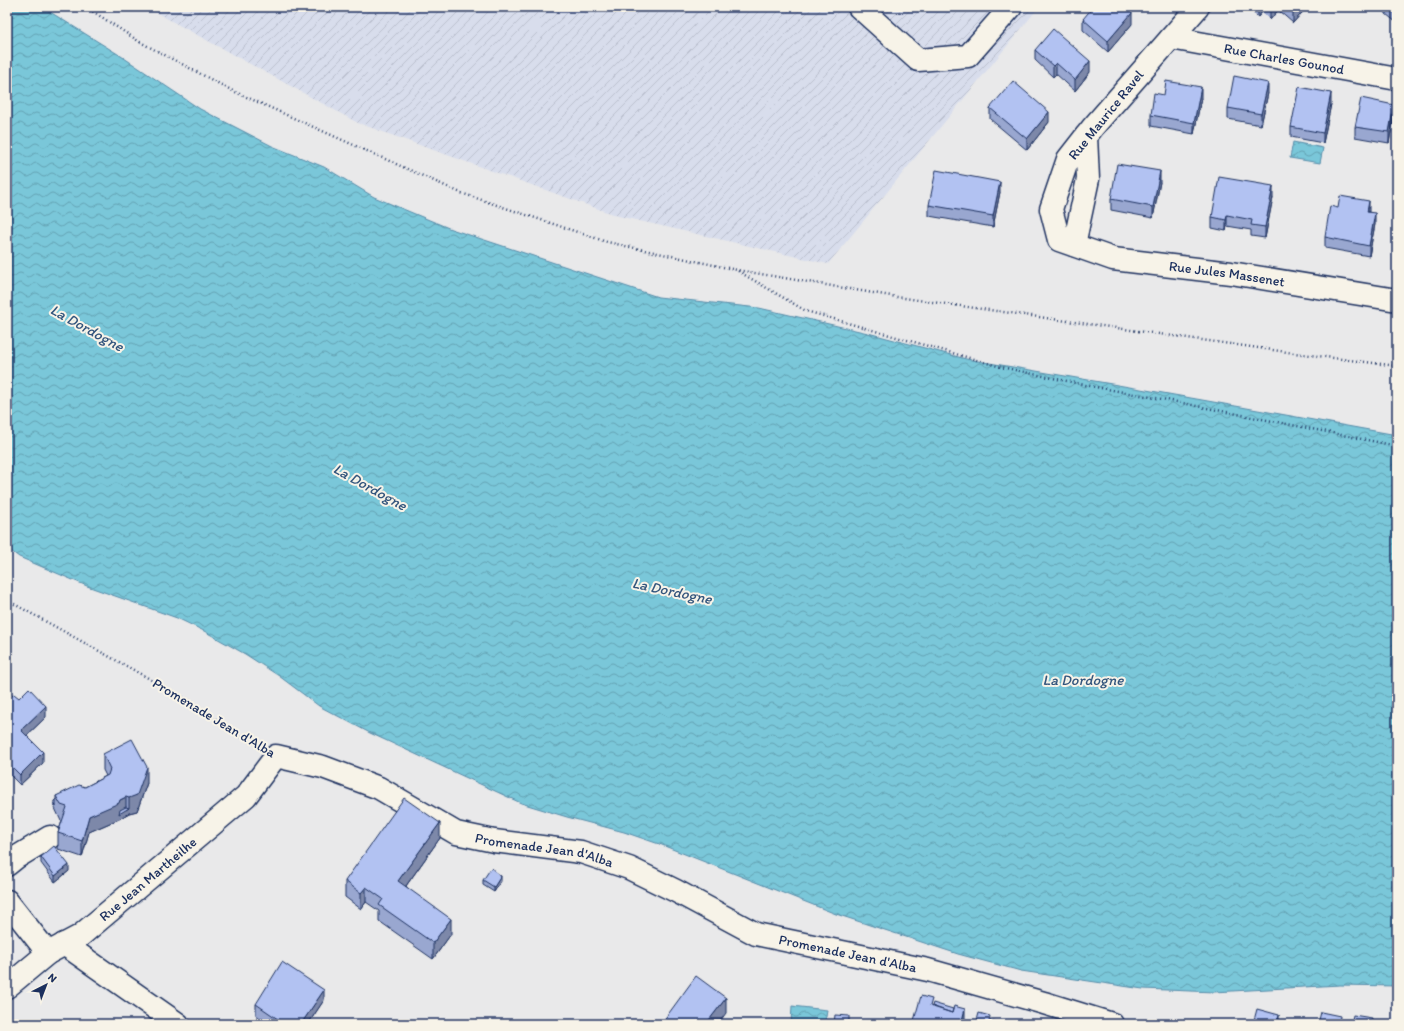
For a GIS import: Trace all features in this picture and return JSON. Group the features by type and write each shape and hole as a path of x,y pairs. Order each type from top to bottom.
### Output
{"street":[{"path":"859,7 918,60 968,56 1011,7"},
{"name":"Rue Maurice Ravel","path":"1067,242 1051,209 1068,159 1086,136 1198,7"},
{"name":"Rue Charles Gounod","path":"1171,38 1397,79"},
{"path":"1067,242 1088,178 1086,136"},
{"name":"Rue Jules Massenet","path":"1067,242 1113,259 1231,273 1397,300"},
{"name":"Rue Jean Martheilhe","path":"7,987 56,948 80,936 246,796 276,756"},
{"name":"Promenade Jean d'Alba","path":"276,756 323,767 378,788 456,833 494,841 581,852 629,868 756,934 928,970 1112,1024"},
{"path":"7,865 17,857 50,837"},
{"path":"7,901 56,948 178,1024"}],"path":[{"path":"86,7 140,42 233,91 461,193 607,242 737,270 897,297 1294,353 1397,366"},
{"path":"737,270 806,311 1000,367 1397,446"},
{"name":"Promenade Jean d'Alba","path":"7,600 195,704 236,734 276,756"}],"shaded area":[{"path":"146,7 1039,7 828,264 618,216 358,123"}],"water":[{"name":"La Dordogne","path":"7,7 42,7 121,56 200,109 272,146 324,167 374,197 451,229 658,297 759,308 868,333 966,359 1397,435 1397,986 1340,985 1214,992 1143,989 1021,971 958,954 836,914 662,845 624,832 521,803 370,733 319,706 279,676 245,654 204,631 177,618 87,586 19,557 7,548"},
{"path":"1293,142 1323,148 1320,163 1290,158"},
{"path":"792,1006 827,1010 825,1024 791,1024"}],"building":[{"path":"1093,7 1126,7 1132,13 1108,41 1083,19"},
{"path":"1287,7 1298,7 1293,12"},
{"path":"1390,7 1397,7 1397,13"},
{"path":"1053,29 1090,61 1075,80 1056,63 1053,66 1035,50"},
{"path":"1234,76 1268,83 1261,114 1228,108"},
{"path":"1013,81 1049,112 1027,139 990,108"},
{"path":"1166,81 1201,87 1194,123 1151,115 1154,93 1164,95"},
{"path":"1299,87 1331,93 1323,133 1291,127"},
{"path":"1361,98 1394,105 1389,132 1355,127"},
{"path":"1117,164 1160,171 1153,207 1111,199"},
{"path":"936,170 1000,182 993,216 929,205"},
{"path":"1219,177 1273,186 1265,227 1251,225 1252,220 1227,215 1226,220 1212,217"},
{"path":"1340,196 1369,201 1367,212 1375,213 1369,246 1325,237 1330,206 1338,208"},
{"path":"29,688 46,706 21,730 43,752 20,775 7,762 7,700 14,694 19,698"},
{"path":"132,739 147,767 137,795 129,798 126,797 120,800 119,803 89,816 82,841 58,833 67,807 61,805 56,796 79,785 85,787 108,775 110,769 103,754"},
{"path":"404,798 440,823 398,881 451,919 433,943 379,905 383,899 366,887 361,893 345,881"},
{"path":"126,807 129,808 119,814 120,810"},
{"path":"54,846 69,865 55,876 41,857"},
{"path":"491,868 501,876 494,887 483,880"},
{"path":"282,962 324,990 301,1024 285,1024 256,1004"},
{"path":"696,976 726,998 706,1024 661,1024"},
{"path":"921,996 932,999 930,1006 952,1013 954,1006 965,1009 961,1024 913,1024"},
{"path":"933,1003 953,1009 952,1013 932,1006"},
{"path":"1257,1009 1279,1015 1277,1024 1253,1024"},
{"path":"1321,1012 1340,1016 1339,1024 1318,1024"},
{"path":"979,1013 990,1016 989,1021 997,1024 976,1024"},
{"path":"835,1015 849,1016 849,1024 834,1024"},
{"path":"1353,1015 1372,1018 1371,1024 1351,1024"},
{"path":"991,1020 1004,1024 990,1022"}]}
